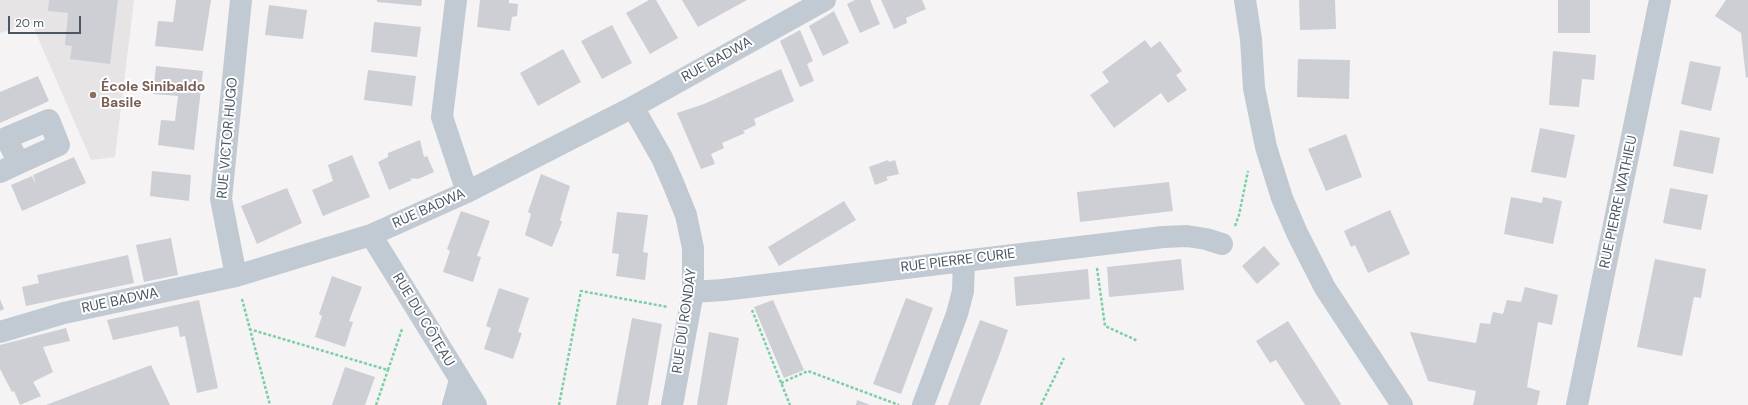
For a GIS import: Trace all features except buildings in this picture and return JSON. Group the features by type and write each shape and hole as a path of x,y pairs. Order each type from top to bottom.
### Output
{"street":[{"name":"RUE VICTOR HUGO","path":"236,276 221,199 241,0"},
{"path":"456,0 442,117 467,192"},
{"name":"RUE BADWA","path":"0,332 64,313 236,276 371,235 467,192 633,107 825,0"},
{"path":"1245,0 1251,39 1254,88 1266,147 1282,198 1296,233 1325,288 1395,403"},
{"name":"RUE PIERRE WATHIEU","path":"1577,405 1660,0"},
{"name":"RUE DU RONDAY","path":"633,107 662,158 686,215 693,248 691,301 672,405"},
{"name":"RUE DU CÔTEAU","path":"371,235 476,405"},
{"name":"RUE PIERRE CURIE","path":"691,301 743,287 1093,246 1187,236 1206,238 1222,244"},
{"path":"923,405 957,314 963,290 964,260"},
{"path":"453,405 460,380"}],"path":[{"path":"1222,244 1232,231 1239,215 1249,161 1252,154 1266,147"},
{"path":"1093,246 1105,326 1138,341"},
{"path":"236,276 270,405"},
{"path":"743,287 790,405"},
{"path":"559,405 581,291 691,301"},
{"path":"376,405 412,302"},
{"path":"250,329 388,370"},
{"path":"1040,405 1064,358"},
{"path":"781,383 808,370 899,405"}],"shaded area":[{"name":"École Sinibaldo Basile","path":"0,0 134,0 115,157 91,160 32,24 0,33"}],"place":[{"name":"École Sinibaldo Basile","path":"93,95"}]}
